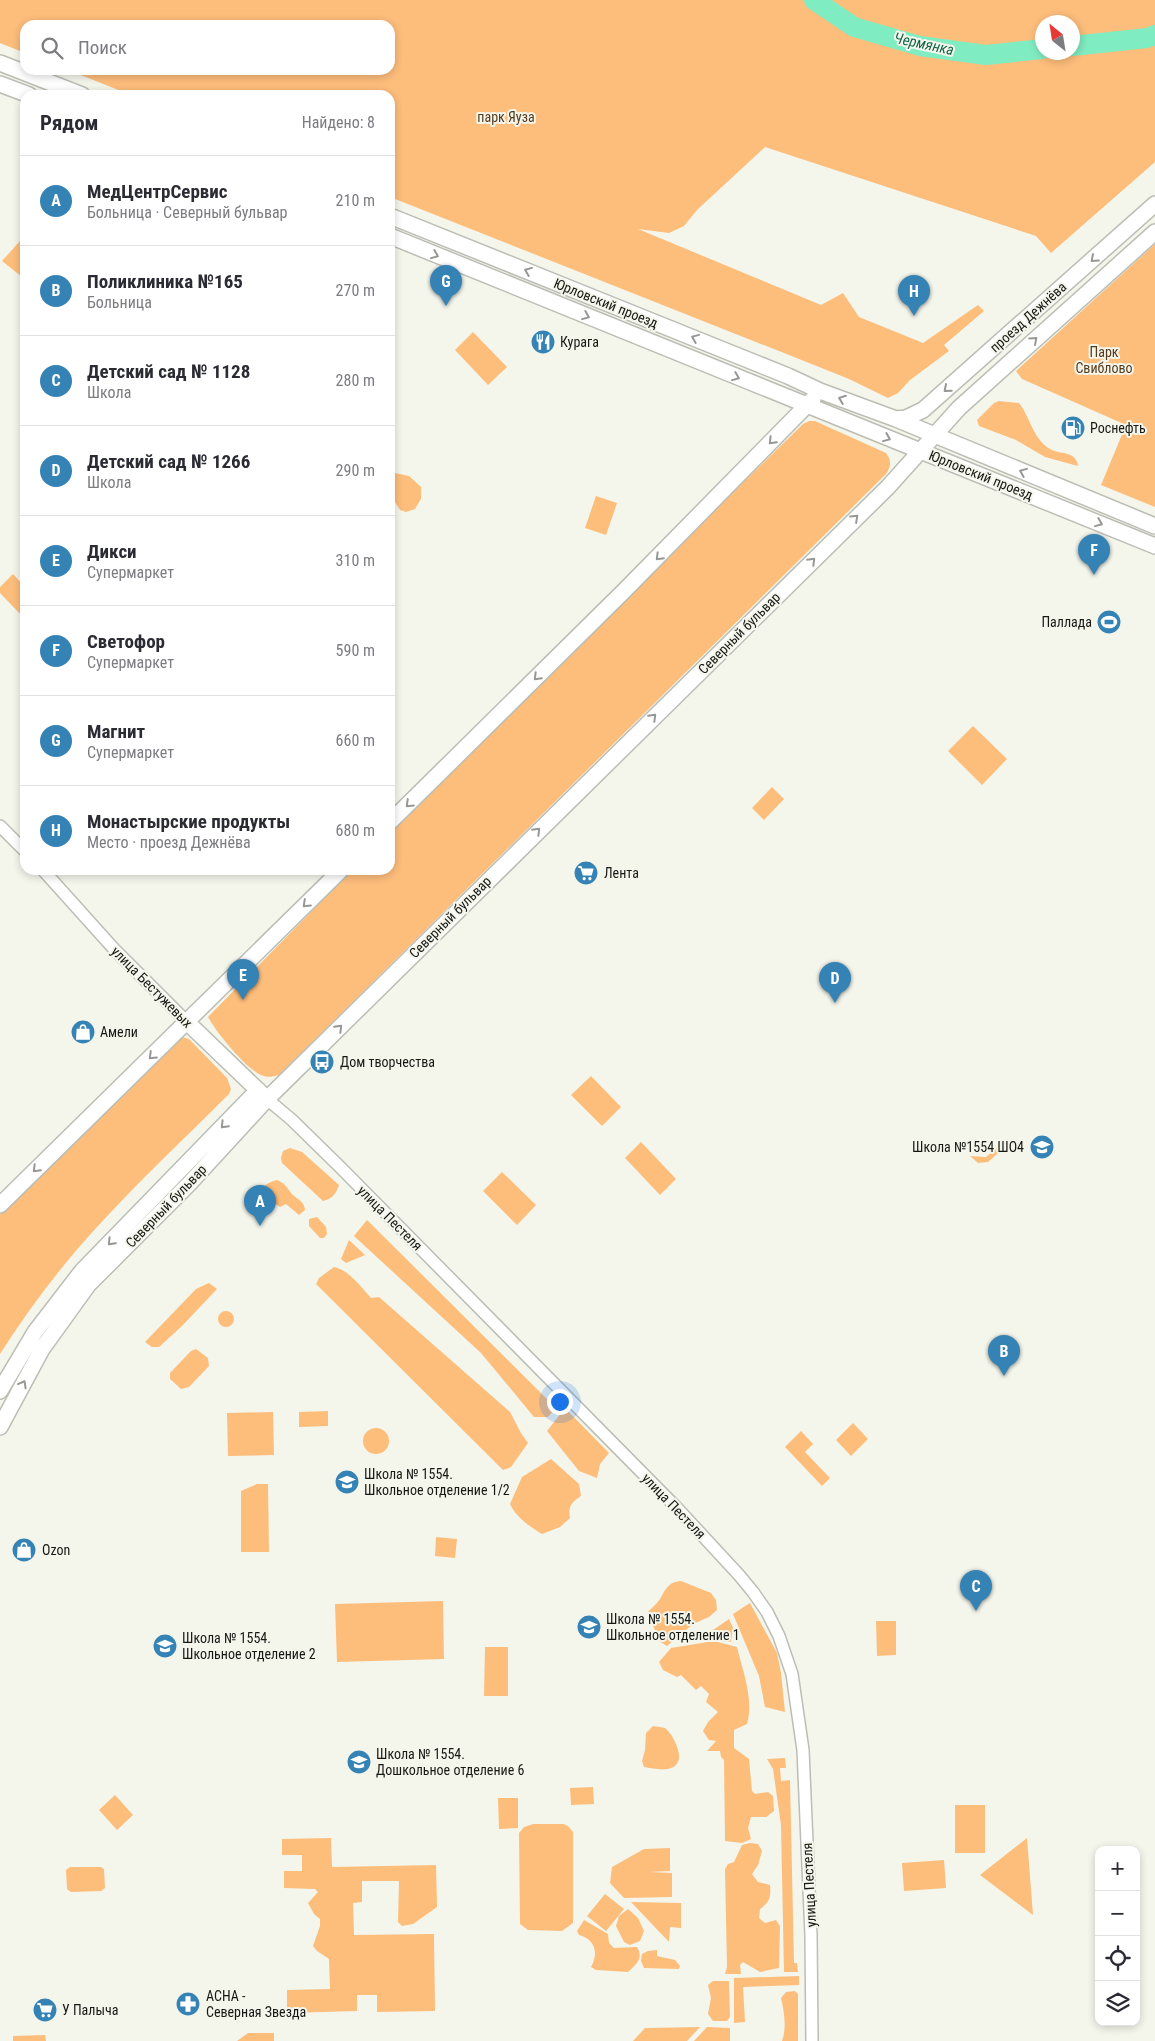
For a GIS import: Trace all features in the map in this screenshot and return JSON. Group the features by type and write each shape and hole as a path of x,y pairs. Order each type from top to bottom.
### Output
{"main road":[{"path":"0,63 20,71"},
{"path":"31,75 69,90"},
{"path":"0,84 20,92"},
{"name":"проезд Дежнёва","path":"896,419 906,418 923,410 1155,204"},
{"name":"Юрловский проезд","path":"395,218 779,372 820,391 896,419 1155,526"},
{"name":"проезд Дежнёва","path":"935,435 959,408 1155,232"},
{"name":"Юрловский проезд","path":"395,238 1155,546"},
{"path":"395,817 650,565 820,391"},
{"name":"Северный бульвар","path":"0,1391 35,1332 82,1271 879,496 935,435"},
{"path":"0,1205 336,875"},
{"name":"улица Бестужевых","path":"187,1022 263,1094"},
{"name":"Северный бульвар","path":"0,1427 42,1349 88,1285 189,1184 263,1094"}],"street":[{"path":"0,826 20,846"},
{"name":"улица Бестужевых","path":"47,875 114,949 187,1022"},
{"name":"улица Пестеля","path":"263,1094 292,1120 677,1508 739,1575 767,1612 779,1636 792,1674 803,1750 811,1935 812,2041"}],"green space":[{"name":"парк Яуза","path":"0,0 1155,0 1155,162 1051,253 1036,236 765,147 697,210 684,226 669,233 638,229 821,305 843,293 859,317 923,343 978,305 984,311 944,345 949,351 910,380 898,393 888,398 849,379 395,199 395,90 118,90 81,75 395,75 395,20 20,20 20,51 0,43"},
{"path":"20,241 20,275 2,261"},
{"name":"Парк Свиблово","path":"1155,244 1155,507 1101,485 1126,425 1022,379 1016,371"},
{"path":"473,332 507,367 488,385 455,350"},
{"path":"999,401 1019,403 1044,445 1054,451 1071,455 1077,461 1078,466 1045,457 1016,440 979,426 977,420 994,403"},
{"path":"815,421 886,453 890,464 886,474 279,1075 266,1077 257,1073 241,1060 208,1017 347,875 395,875 395,827 504,715 803,424"},
{"path":"395,473 409,476 421,487 421,499 415,509 406,512 400,510 395,502"},
{"path":"596,496 617,503 606,535 585,528"},
{"path":"13,574 20,582 20,614 0,593 0,587"},
{"path":"973,726 1007,759 982,785 948,751"},
{"path":"772,787 784,799 764,820 752,808"},
{"path":"182,1037 189,1039 227,1078 231,1089 229,1094 129,1193 84,1242 45,1289 0,1354 0,1214 174,1041"},
{"path":"591,1076 621,1107 602,1126 571,1095"},
{"path":"641,1142 676,1179 660,1195 625,1158"},
{"path":"1001,1144 1005,1147 988,1162 978,1163 970,1156 986,1157"},
{"path":"290,1148 302,1152 339,1185 331,1197 323,1201 282,1163 283,1151"},
{"path":"502,1172 536,1205 517,1225 483,1191"},
{"path":"277,1180 303,1205 305,1210 299,1215 286,1204 280,1207 271,1201 267,1202 260,1196 262,1189 266,1185"},
{"path":"317,1217 326,1227 327,1234 324,1238 320,1238 309,1226 309,1219"},
{"path":"367,1220 556,1408 548,1417 534,1417 481,1353 354,1236"},
{"path":"349,1240 365,1255 346,1263 341,1259"},
{"path":"334,1267 350,1275 371,1298 379,1297 510,1412 528,1443 511,1467 503,1470 316,1284 319,1278"},
{"path":"209,1283 217,1289 182,1326 159,1347 152,1347 145,1342 196,1289"},
{"path":"223,1311 229,1311 234,1316 232,1325 223,1327 218,1322 218,1316"},
{"path":"196,1349 208,1358 209,1366 189,1387 181,1389 170,1379 170,1373 191,1351"},
{"path":"565,1408 609,1453 600,1464 597,1478 579,1471 547,1431"},
{"path":"328,1411 328,1426 299,1427 299,1412"},
{"path":"273,1412 274,1455 228,1456 227,1413"},
{"path":"853,1423 868,1439 851,1456 836,1440"},
{"path":"376,1428 385,1432 389,1441 385,1450 376,1454 367,1450 363,1441 367,1432"},
{"path":"801,1431 813,1444 805,1452 830,1478 822,1486 785,1447"},
{"path":"551,1459 579,1484 581,1496 571,1505 569,1510 570,1518 560,1527 542,1534 528,1525 510,1504 522,1477"},
{"path":"257,1484 268,1484 269,1552 241,1552 241,1491"},
{"path":"436,1537 457,1539 455,1558 435,1556"},
{"path":"681,1581 711,1593 716,1600 717,1610 709,1617 693,1624 667,1646 659,1641 648,1612 659,1601 668,1587 673,1583"},
{"path":"443,1601 444,1659 337,1662 335,1604"},
{"path":"750,1603 777,1653 785,1712 765,1707 759,1676 733,1614"},
{"path":"729,1619 733,1628 731,1642 700,1639"},
{"path":"876,1621 896,1621 896,1655 877,1656"},
{"path":"714,1641 737,1647 747,1686 749,1715 747,1724 734,1730 734,1748 749,1759 752,1791 755,1794 768,1792 773,1796 774,1811 766,1817 751,1817 748,1828 751,1839 742,1843 725,1841 724,1760 721,1757 720,1751 707,1751 716,1741 709,1740 703,1731 708,1722 718,1712 706,1702 709,1694 701,1686 696,1690 681,1675 677,1677 663,1670 659,1662 671,1648"},
{"path":"485,1647 508,1647 508,1696 484,1696"},
{"path":"653,1726 665,1728 672,1736 678,1749 678,1761 671,1768 644,1767 642,1761 646,1733"},
{"path":"785,1758 786,1768 780,1768 781,1781 790,1780 794,1963 797,1963 798,1972 784,1972 781,1825 773,1769 767,1759"},
{"path":"593,1787 594,1804 571,1805 570,1788"},
{"path":"115,1795 133,1815 117,1830 99,1810"},
{"path":"498,1798 518,1798 518,1828 499,1829"},
{"path":"955,1805 985,1805 985,1853 955,1853"},
{"path":"533,1824 563,1824 568,1826 573,1832 573,1923 562,1931 528,1930 520,1924 519,1833 524,1827"},
{"path":"331,1838 332,1867 436,1865 437,1907 413,1924 402,1926 398,1922 399,1881 362,1881 362,1902 353,1903 354,1935 434,1934 435,2011 377,2012 377,1995 357,1995 357,2011 287,2013 287,1990 330,1989 329,1959 313,1946 320,1926 320,1919 314,1914 308,1903 318,1892 315,1889 284,1888 284,1871 302,1871 302,1855 282,1855 282,1839"},
{"path":"1027,1838 1033,1915 980,1875"},
{"path":"758,1844 762,1851 758,1865 752,1874 758,1882 770,1885 769,1899 760,1909 759,1918 765,1923 776,1920 780,1926 779,1968 760,1972 743,1962 740,1965 741,1974 725,1974 727,1967 725,1869 728,1864 734,1862 742,1845"},
{"path":"670,1848 670,1871 649,1872 672,1873 672,1897 624,1898 610,1883 612,1867 644,1849"},
{"path":"944,1860 946,1888 904,1891 902,1863"},
{"path":"70,1867 101,1867 104,1869 105,1888 101,1891 71,1892 67,1889 66,1870"},
{"path":"605,1894 624,1909 606,1931 587,1916"},
{"path":"631,1902 681,1903 681,1928 670,1927 669,1942"},
{"path":"628,1909 638,1918 644,1931 640,1941 630,1945 624,1942 616,1926 619,1916"},
{"path":"584,1920 608,1934 609,1943 614,1948 637,1947 640,1955 634,1967 628,1972 596,1970 591,1967 595,1957 594,1947 589,1940 579,1935 577,1931"},
{"path":"657,1950 657,1956 675,1960 680,1966 679,1969 644,1968 641,1961 642,1954"},
{"path":"799,1976 799,1985 743,1987 745,2022 734,2023 734,1978"},
{"path":"713,1981 729,1981 730,2017 727,2021 713,2021 708,2014 711,1998 708,1985"},
{"path":"795,1991 798,1994 798,2041 782,2041 785,2025 781,1998 786,1992"},
{"path":"700,2027 687,2041 633,2041 645,2028"},
{"path":"707,2027 730,2028 730,2041 694,2041"},
{"path":"248,2033 274,2033 274,2041 237,2041"},
{"path":"45,2035 46,2041 13,2041 13,2036"}],"waterway":[{"name":"Чермянка","path":"814,0 854,27 920,46 986,55 1035,50"},
{"name":"Чермянка","path":"1080,45 1147,38 1155,35"}],"place":[{"name":"Магнит","path":"446,306"},
{"name":"Монастырские продукты","path":"914,316"},
{"name":"Курага","path":"543,342"},
{"name":"Роснефть","path":"1073,428"},
{"name":"Светофор","path":"1094,575"},
{"name":"Паллада","path":"1109,622"},
{"name":"Лента","path":"586,873"},
{"name":"Дикси","path":"243,1000"},
{"name":"Детский сад № 1266","path":"835,1003"},
{"name":"Амели","path":"83,1032"},
{"name":"Дом творчества","path":"322,1062"},
{"name":"Школа №1554 ШО4","path":"1042,1147"},
{"name":"МедЦентрСервис","path":"260,1226"},
{"name":"Поликлиника №165","path":"1004,1376"},
{"name":"Школа № 1554. Школьное отделение 1/2","path":"347,1482"},
{"name":"Ozon","path":"24,1550"},
{"name":"Детский сад № 1128","path":"976,1611"},
{"name":"Школа № 1554. Школьное отделение 1","path":"589,1627"},
{"name":"Школа № 1554. Школьное отделение 2","path":"165,1646"},
{"name":"Школа № 1554. Дошкольное отделение 6","path":"359,1762"},
{"name":"АСНА - Северная Звезда","path":"188,2004"},
{"name":"У Палыча","path":"45,2010"}]}
